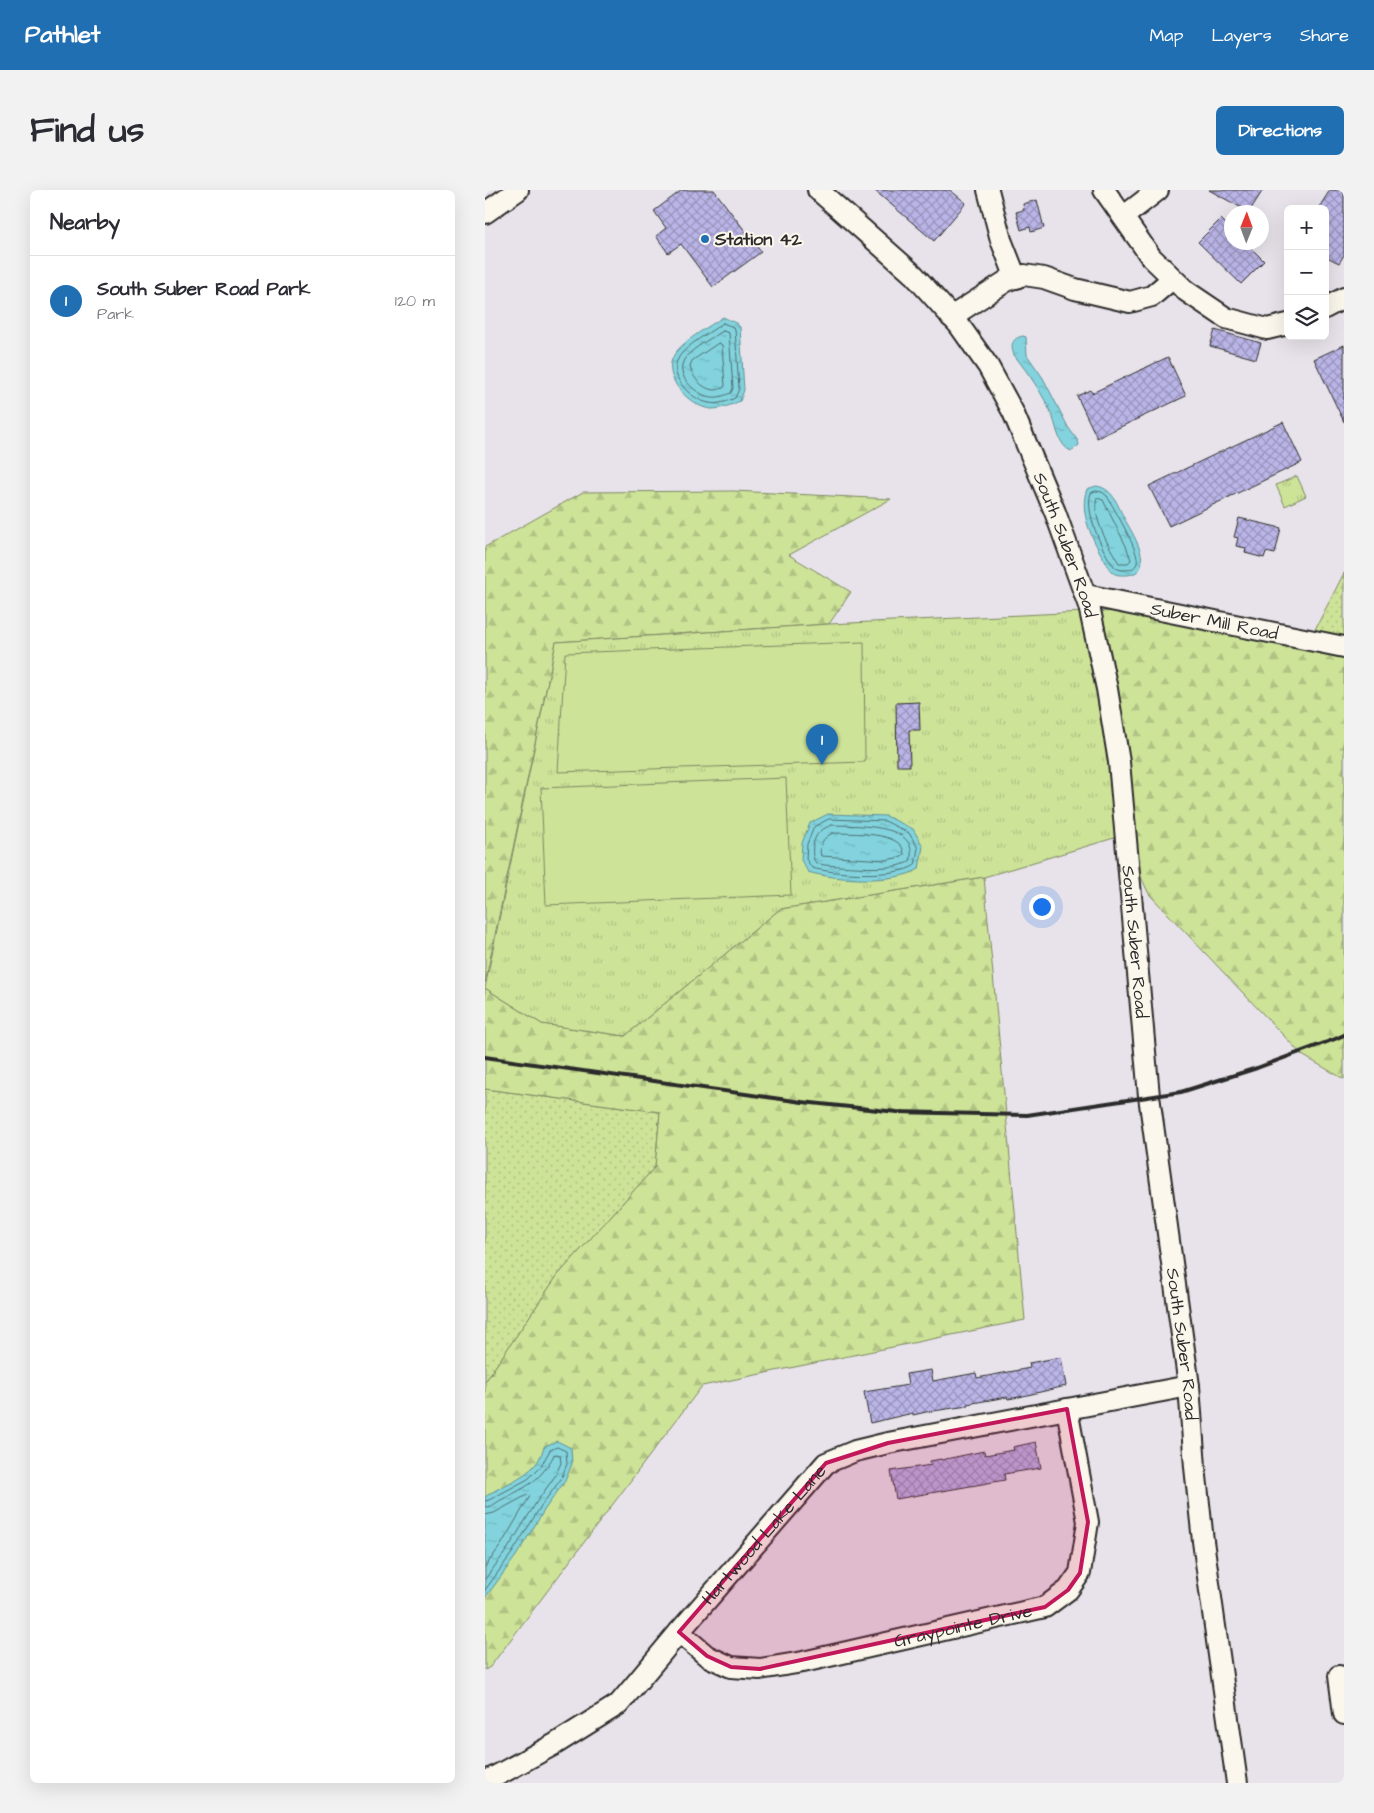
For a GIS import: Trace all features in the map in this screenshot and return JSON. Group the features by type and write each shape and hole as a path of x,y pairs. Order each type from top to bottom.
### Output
{"street":[{"path":"485,213 518,190"},
{"name":"South Suber Road","path":"818,190 914,275 937,298 988,366 1013,412 1055,512 1089,606 1107,689 1119,762 1149,1096 1189,1386 1203,1541 1237,1783"},
{"path":"988,190 1001,240 1016,278"},
{"path":"1104,190 1151,257 1186,292 1226,318 1267,329 1284,325"},
{"path":"1123,217 1157,190"},
{"path":"951,317 1008,280 1024,275 1044,278 1075,289 1130,302 1152,296 1172,278"},
{"path":"1329,306 1344,298"},
{"name":"Suber Mill Road","path":"1086,595 1344,647"},
{"name":"Hartwood Lake Lane","path":"485,1782 555,1744 619,1704 826,1463 855,1451 887,1443 1189,1386"},
{"name":"Graypointe Drive","path":"679,1632 707,1656 731,1666 760,1669 803,1662 1045,1607 1068,1590 1081,1573 1087,1522 1067,1409"},
{"path":"1339,1676 1344,1714"}],"highlighted area":[{"path":"1067,1409 1088,1522 1080,1573 1068,1590 1045,1607 760,1669 731,1667 707,1656 679,1632 826,1463 888,1443"}],"green space":[{"path":"1297,476 1306,496 1285,506 1276,485"},
{"path":"734,491 891,499 789,555 851,592 829,624 556,642 485,983 485,547 583,492"},
{"path":"1344,573 1344,652 1307,645"},
{"path":"1136,611 1344,652 1344,1079 1302,1055 1149,894 1123,839 1085,612"},
{"path":"1085,612 1123,839 1114,838 984,877 780,909 625,1036 542,1024 485,988 556,642 829,624"},
{"path":"864,642 865,762 558,772 565,653"},
{"path":"786,778 791,895 546,905 541,788"},
{"path":"984,877 1025,1320 702,1386 490,1667 485,1670 485,1382 557,1276 655,1167 660,1112 485,1089 485,988 542,1024 625,1036 780,909"},
{"path":"485,1089 660,1112 655,1167 557,1276 485,1382"}],"water":[{"path":"723,317 740,327 744,390 740,401 723,408 711,409 695,403 680,390 671,374 671,365 673,357 682,346"},
{"path":"1026,337 1027,355 1043,378 1068,427 1078,441 1079,445 1071,451 1061,441 1041,393 1014,355 1013,342 1016,338"},
{"path":"1096,486 1107,490 1117,502 1136,541 1142,559 1141,566 1137,572 1128,575 1113,573 1096,545 1088,526 1084,507 1087,489"},
{"path":"828,814 886,816 913,829 923,846 919,869 908,874 880,879 849,879 808,872 801,860 802,843 810,823"},
{"path":"557,1441 571,1448 572,1464 565,1481 516,1556 485,1598 485,1497 530,1470 537,1462 545,1446"}],"building":[{"name":"Station 42","path":"682,190 714,190 761,252 713,287 681,244 668,253 656,236 666,228 654,211"},
{"path":"874,190 950,190 966,203 934,241"},
{"path":"1209,190 1263,190 1253,205 1236,205"},
{"path":"1330,190 1344,190 1344,255 1339,263 1329,258 1329,205 1321,205"},
{"path":"1037,200 1044,228 1031,232 1030,227 1021,230 1016,212 1024,210 1023,204"},
{"path":"1221,219 1224,222 1224,250 1253,250 1264,261 1241,284 1198,242"},
{"path":"1215,330 1261,343 1256,359 1210,346"},
{"path":"1344,345 1344,422 1314,359"},
{"path":"1168,357 1186,396 1097,438 1077,396 1090,390 1092,393"},
{"path":"1283,422 1302,462 1169,526 1149,486"},
{"path":"1239,518 1281,528 1275,554 1266,552 1264,558 1245,553 1246,548 1236,546 1238,538 1234,537"},
{"path":"919,702 920,730 909,730 910,766 897,766 896,703"},
{"path":"1061,1357 1066,1386 1019,1397 1008,1399 1007,1397 967,1404 968,1406 913,1415 913,1413 870,1423 864,1392 908,1385 906,1374 931,1370 933,1381 976,1373 977,1378 1030,1368 1029,1363"},
{"path":"1036,1442 1041,1468 1004,1474 1005,1480 896,1499 891,1471 931,1465 930,1461 984,1451 985,1455 1014,1450 1013,1447"}],"railway":[{"path":"485,1057 802,1102 897,1112 1027,1115 1181,1092 1257,1068 1344,1035"}],"place":[{"name":"Station 42","path":"705,239"},
{"name":"South Suber Road Park","path":"822,765"}]}
